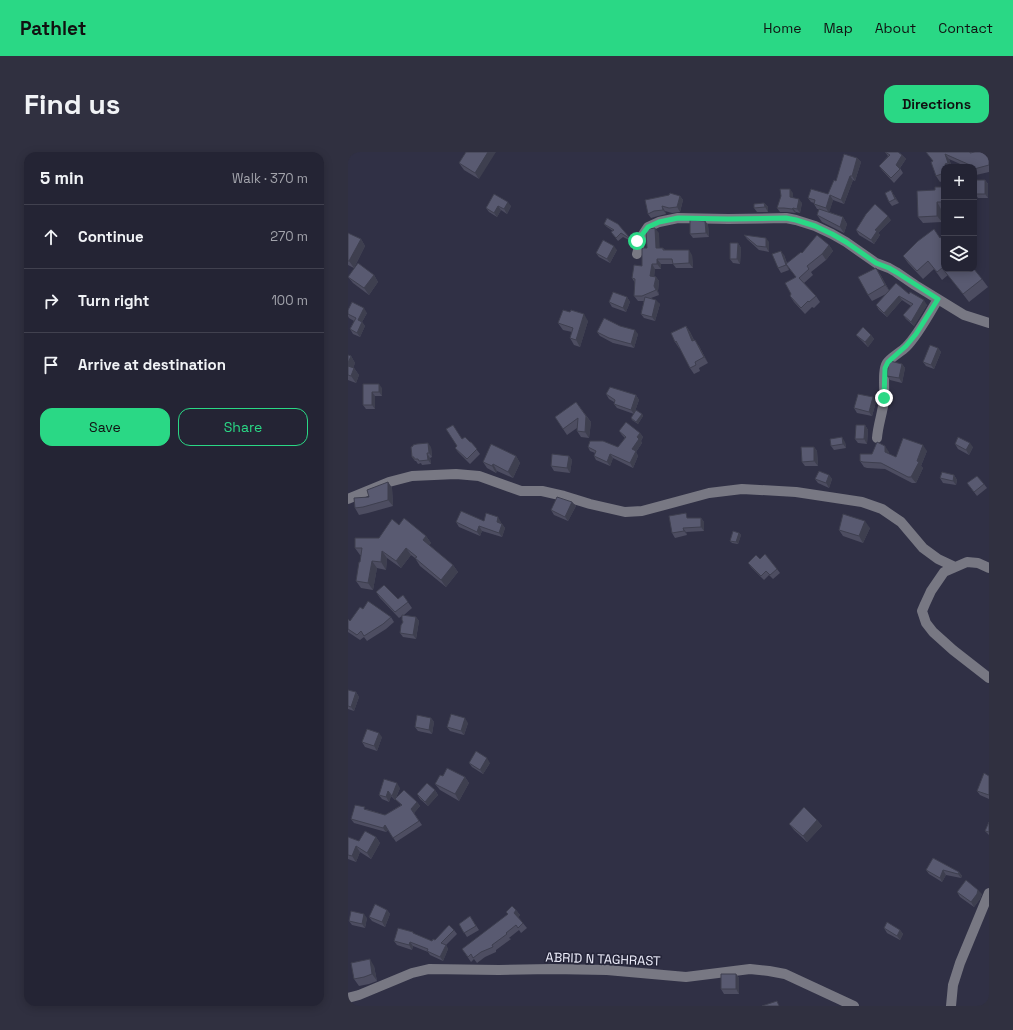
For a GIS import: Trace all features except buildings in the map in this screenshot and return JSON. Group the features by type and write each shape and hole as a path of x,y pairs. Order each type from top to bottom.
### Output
{"street":[{"path":"632,243 637,241 648,227 659,222 678,218 786,218 796,220 815,226 846,242 876,263 896,272 964,315 989,323"},
{"path":"637,254 642,236"},
{"path":"877,438 877,428 882,416 885,368 888,362 906,346 916,334 938,299"},
{"path":"348,499 389,482 412,476 456,474 479,476 521,491 542,491 625,512 642,511 709,493 742,489 796,492 862,502 882,509 901,522 923,548 938,559 955,567"},
{"path":"989,568 978,563 967,562 944,572 931,591 922,611 926,623 933,632 953,650 989,678"},
{"path":"951,1006 953,985 960,963 989,893"},
{"name":"ABRID N TAGHRAST","path":"348,998 359,995 412,973 429,969 607,970 686,977 750,969 785,974 854,1006"}],"route":[{"path":"637,241 648,227 659,222 678,218 786,218 815,226 832,234 876,263 896,272 938,299 916,334 906,346 888,362 885,368 884,398"}]}
